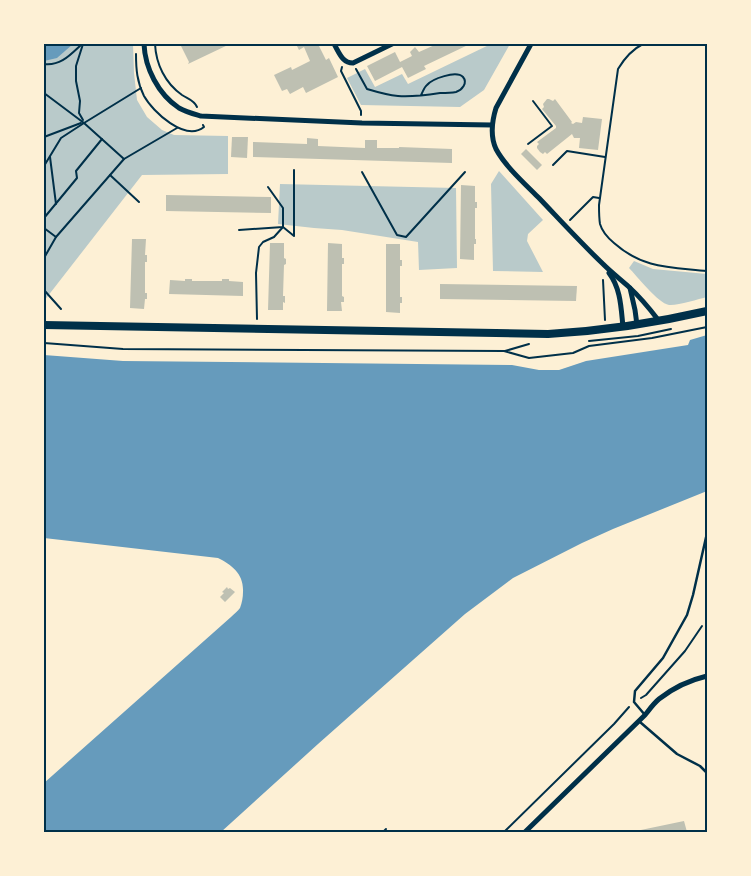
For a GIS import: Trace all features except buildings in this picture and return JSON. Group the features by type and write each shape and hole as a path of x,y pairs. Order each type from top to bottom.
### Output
{"main road":[{"path":"44,325 548,334 597,331 659,322 707,311"}],"street":[{"path":"144,44 149,69 156,84 163,93 180,108 201,116 362,123 492,125"},
{"path":"334,44 342,60 352,63 392,44"},
{"path":"531,44 493,116 492,135 495,147 516,174 603,264 630,288 650,309 659,322"},
{"path":"603,264 617,286 623,327"},
{"path":"630,288 637,325"},
{"path":"525,832 639,721 658,700 695,679 707,676"}],"lane":[{"path":"645,715 634,702 635,691 663,658 687,615 707,533"},
{"path":"639,721 677,754 700,766 707,773"}],"path":[{"path":"44,64 55,64 69,56 83,44"},
{"path":"83,44 76,66 76,80 80,101 79,113 84,123"},
{"path":"155,44 155,53 160,68 169,83 176,90 195,102 201,116"},
{"path":"643,44 624,58 618,69 600,198 599,218 601,227 608,238 623,251 638,259 656,266 707,271"},
{"path":"342,60 341,71 361,111 362,123"},
{"path":"352,63 367,90 400,96 421,95 456,92 462,89 465,81 457,74 452,74 431,81 427,84 421,95"},
{"path":"44,166 61,138 141,88"},
{"path":"44,93 84,123 124,159"},
{"path":"528,144 552,126 532,101"},
{"path":"44,137 84,123"},
{"path":"44,258 56,236 124,159 179,128"},
{"path":"44,218 77,178 76,171 102,139"},
{"path":"553,165 567,152 605,157"},
{"path":"50,156 56,204"},
{"path":"239,230 283,227 294,236 294,170"},
{"path":"362,172 397,235 406,237 465,172"},
{"path":"110,175 139,202"},
{"path":"257,330 256,273 259,247 262,242 274,237 283,227 283,208 268,187"},
{"path":"565,225 593,197 600,198"},
{"path":"44,228 56,236"},
{"path":"603,275 604,315"},
{"path":"44,290 61,310"},
{"path":"44,343 123,350 504,351 529,358 573,353 589,346 652,338 707,326"},
{"path":"504,832 634,702 646,695 684,651 702,626"}],"shaded area":[{"path":"44,44 133,44 137,100 147,117 162,130 174,135 228,136 228,174 142,175 44,301"},
{"path":"491,44 510,44 484,90 460,107 361,105 347,78 365,69 375,87 402,74 408,84"},
{"path":"499,171 543,220 528,234 527,241 543,272 493,271 491,184"},
{"path":"280,184 456,188 457,268 419,270 418,242 342,230 278,224"},
{"path":"634,261 653,269 707,274 707,297 677,304 669,305 664,303 629,268"}],"water":[{"path":"44,44 73,44 57,58 44,61"},
{"path":"707,335 707,491 613,529 513,578 465,614 221,832 44,832 44,783 237,611 243,598 243,586 236,571 218,558 44,538 44,355 123,361 512,365 539,370 559,370 586,361 688,345 690,340"}]}
